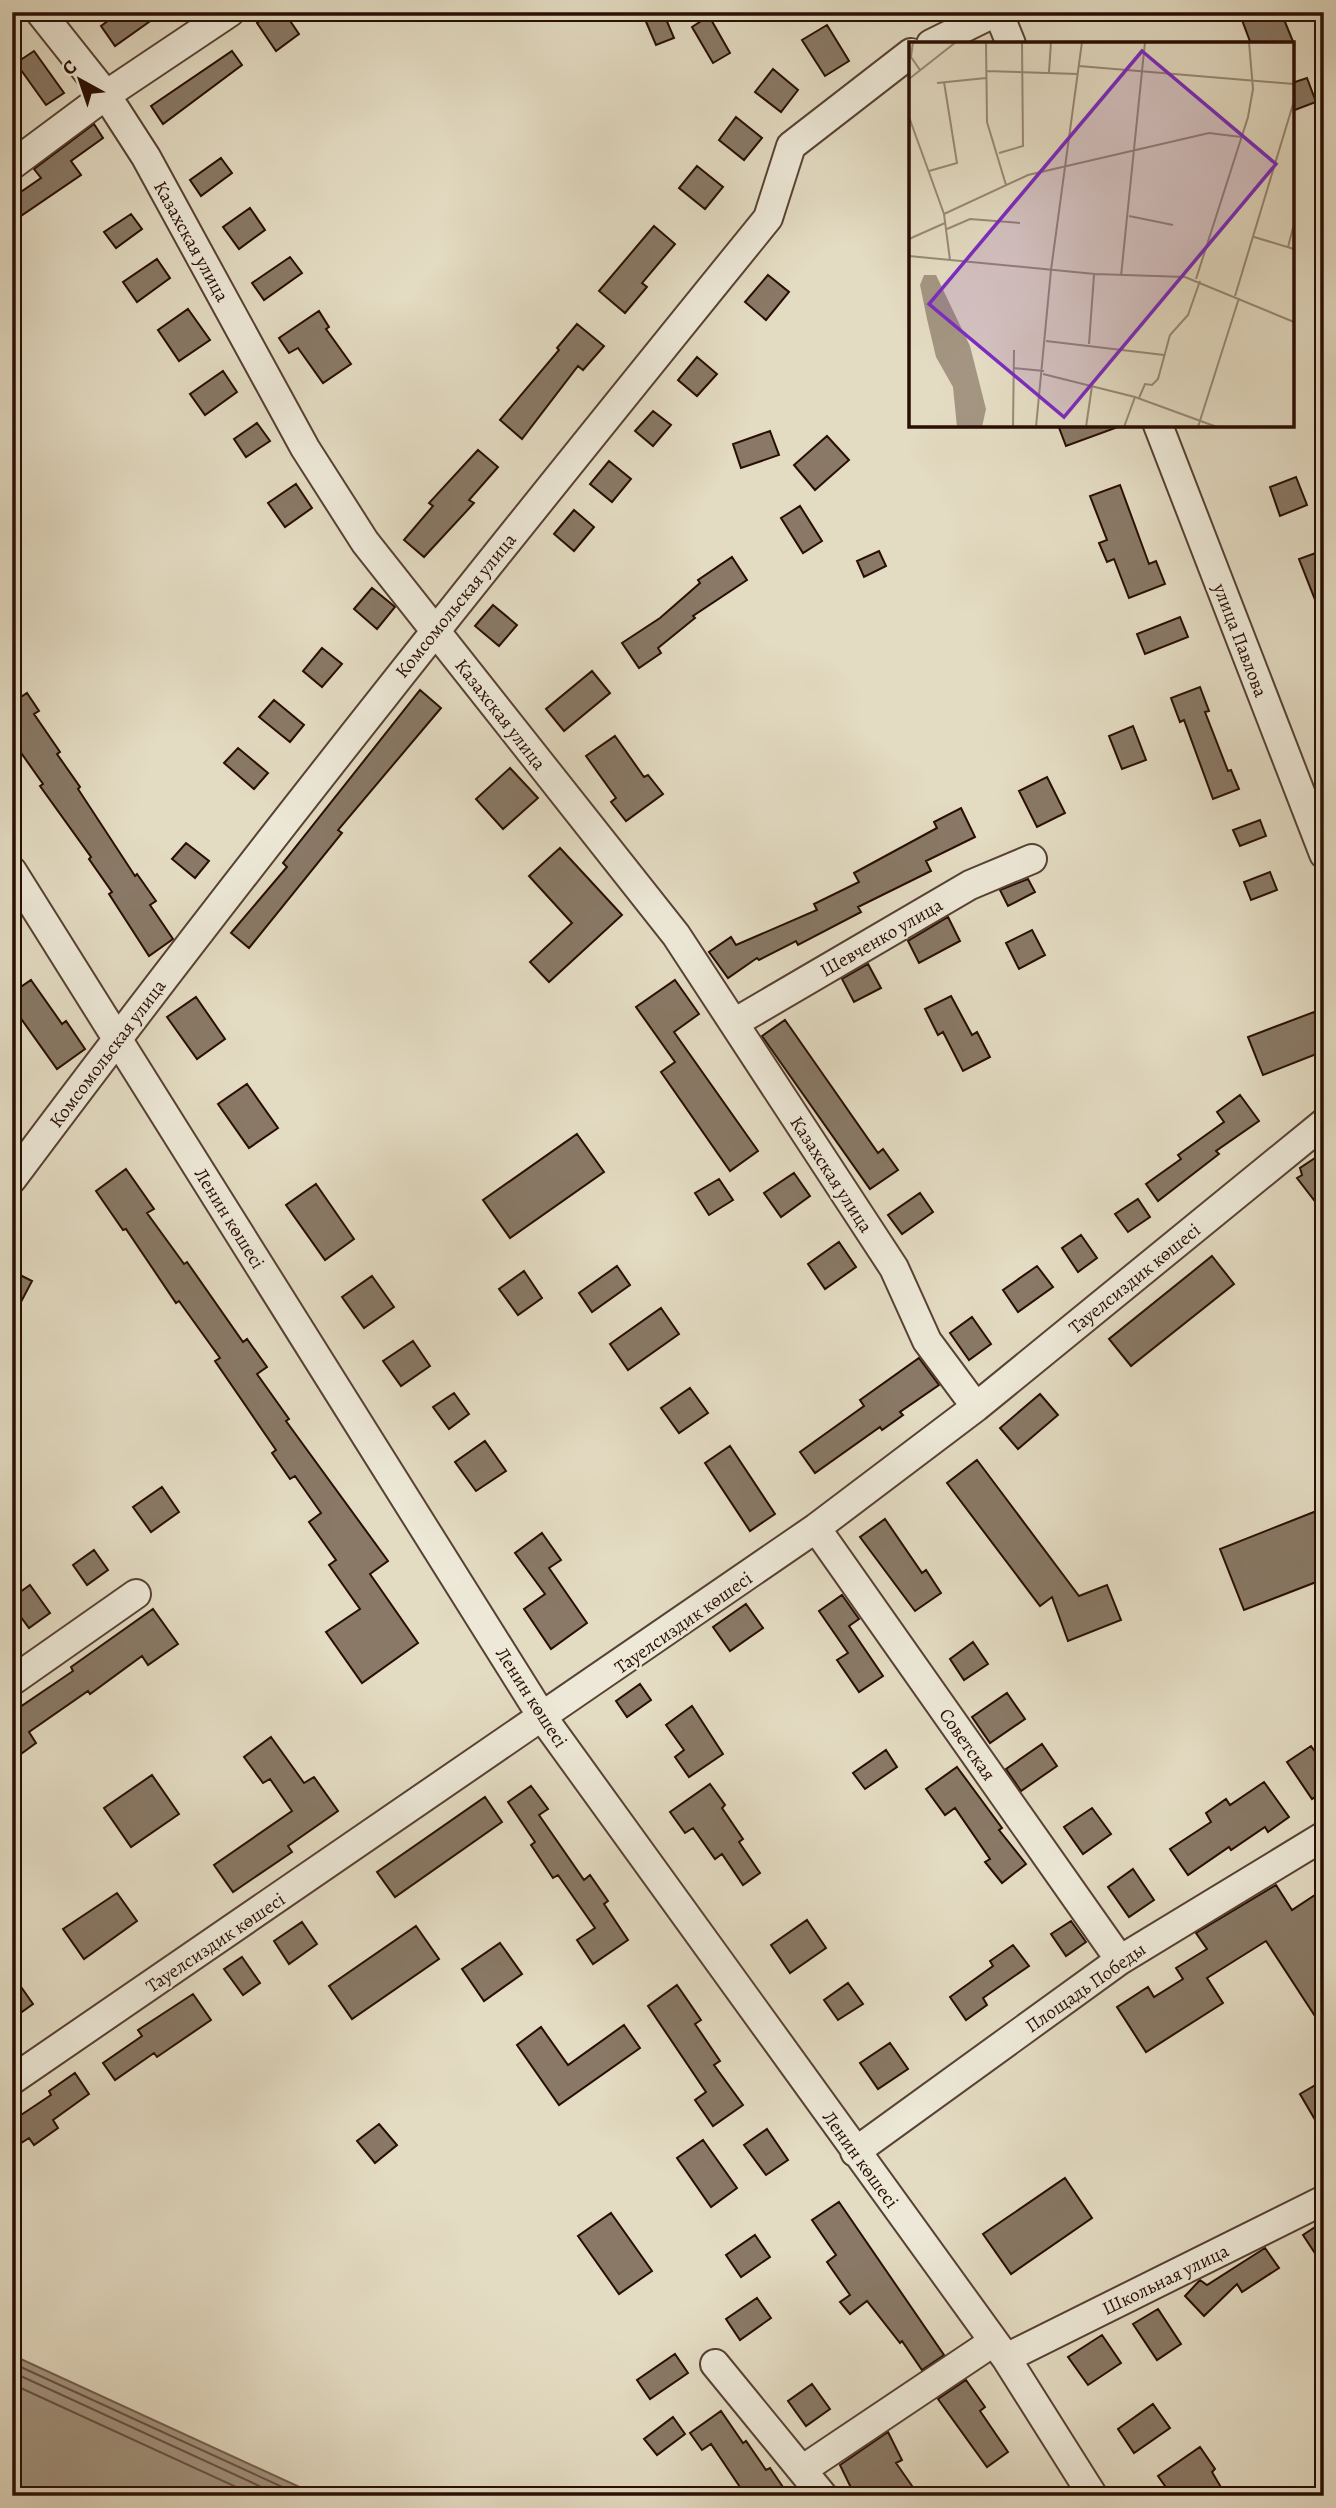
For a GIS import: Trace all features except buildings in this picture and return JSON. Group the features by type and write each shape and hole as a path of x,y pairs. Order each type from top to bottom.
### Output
{"street":[{"name":"Казахская улица","path":"40,12 106,95 146,157 305,448 365,542 676,935 894,1268 927,1341 976,1407"},
{"path":"12,165 106,95 230,12"},
{"path":"934,42 997,12 1010,42"},
{"name":"Комсомольская улица","path":"12,1179 117,1038 434,630 768,218 791,146 909,55"},
{"name":"улица Павлова","path":"1159,427 1324,854"},
{"name":"Шевченко улица","path":"734,1023 970,885 1032,859"},
{"name":"Ленин көшесі","path":"12,871 543,1718 999,2350 1093,2496"},
{"name":"Тауелсиздик көшесі","path":"12,2080 543,1718 816,1528 976,1407 1324,1123"},
{"name":"Советская","path":"816,1528 1120,1960"},
{"path":"12,1681 135,1594"},
{"name":"Площадь Победы","path":"855,2152 1120,1960 1324,1836"},
{"name":"Школьная улица","path":"802,2470 999,2350 1324,2200"},
{"path":"715,2364 823,2496"}],"water":[{"path":"12,2355 319,2496 12,2496"}]}
